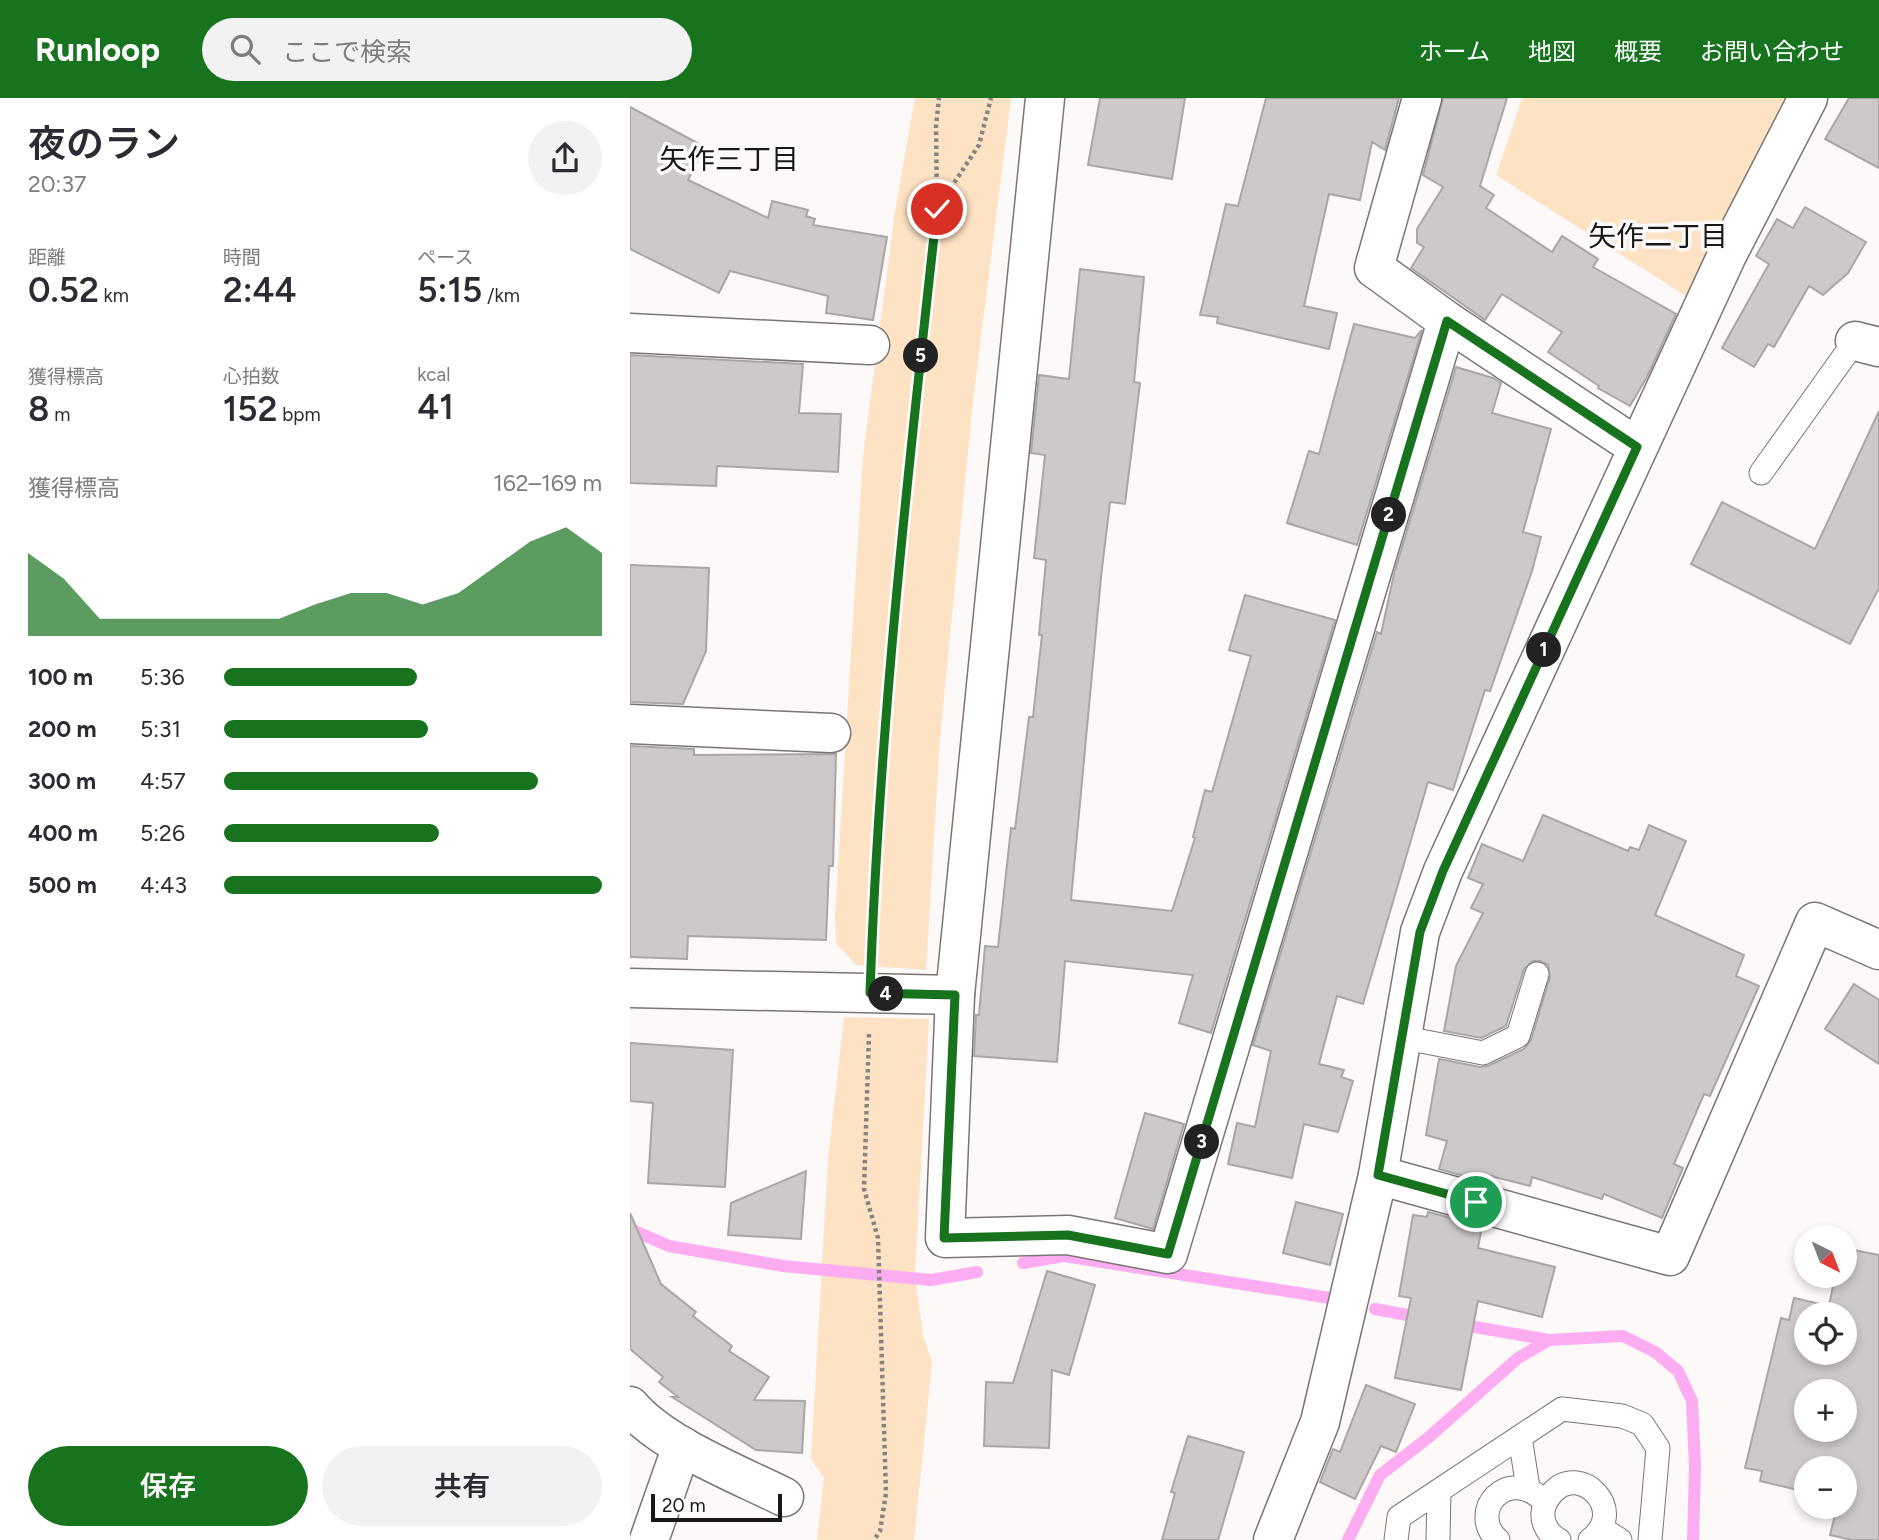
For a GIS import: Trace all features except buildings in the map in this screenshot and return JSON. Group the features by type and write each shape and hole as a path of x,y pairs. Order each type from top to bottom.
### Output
{"street":[{"path":"1045,98 955,995 944,1238 1068,1235 1168,1254 1447,321"},
{"path":"1422,98 1374,268 1447,321 1637,447"},
{"path":"1273,1540 1320,1422 1378,1175 1420,932 1443,871 1637,447 1727,255 1808,98"},
{"path":"630,334 870,345"},
{"path":"630,724 831,733"},
{"path":"1378,1175 1670,1256 1815,922 1879,950"},
{"path":"630,988 955,995"},
{"path":"630,1406 639,1417 682,1446 784,1497"},
{"path":"649,1540 682,1446"}],"lane":[{"path":"1762,473 1867,344"},
{"path":"1400,1037 1483,1053 1518,1036 1537,974"},
{"path":"1396,1540 1399,1517 1562,1409 1622,1416 1642,1424 1658,1448 1650,1540"},
{"path":"1520,1437 1547,1536"},
{"path":"1498,1540 1493,1536 1488,1524 1487,1511 1492,1499 1515,1486 1536,1495 1566,1483 1580,1483 1593,1489 1602,1500 1605,1515 1604,1536"},
{"path":"1438,1540 1439,1491"}],"path":[{"path":"874,1540 880,1531 887,1493 878,1238 864,1189 870,993 884,737 911,441 937,209 936,127 939,98"},
{"path":"937,209 979,145 990,98"}],"shaded area":[{"path":"915,98 1011,98 973,401 940,738 926,970 856,965 836,943 835,916 863,456 895,211"},
{"path":"1522,98 1788,98 1686,296 1496,175"},
{"path":"844,1017 929,1019 915,1275 923,1336 932,1362 914,1540 817,1540 824,1478 811,1459 828,1159"}],"waterway":[{"path":"630,1229 669,1246 783,1266 931,1280 977,1272"},
{"path":"1023,1263 1064,1256 1330,1298"},
{"path":"1375,1309 1423,1318"},
{"path":"1458,1324 1549,1340"},
{"path":"1348,1540 1380,1475 1428,1438 1518,1358 1549,1340 1623,1336 1655,1352 1678,1371 1692,1401 1695,1466 1693,1540"}],"district":[{"name":"矢作三丁目","path":"729,159"},
{"name":"矢作二丁目","path":"1658,236"}],"route":[{"path":"937,209 911,441 884,737 870,993 955,995 944,1238 1068,1235 1168,1254 1447,321 1637,447 1443,871 1420,932 1378,1175 1476,1202"}]}
